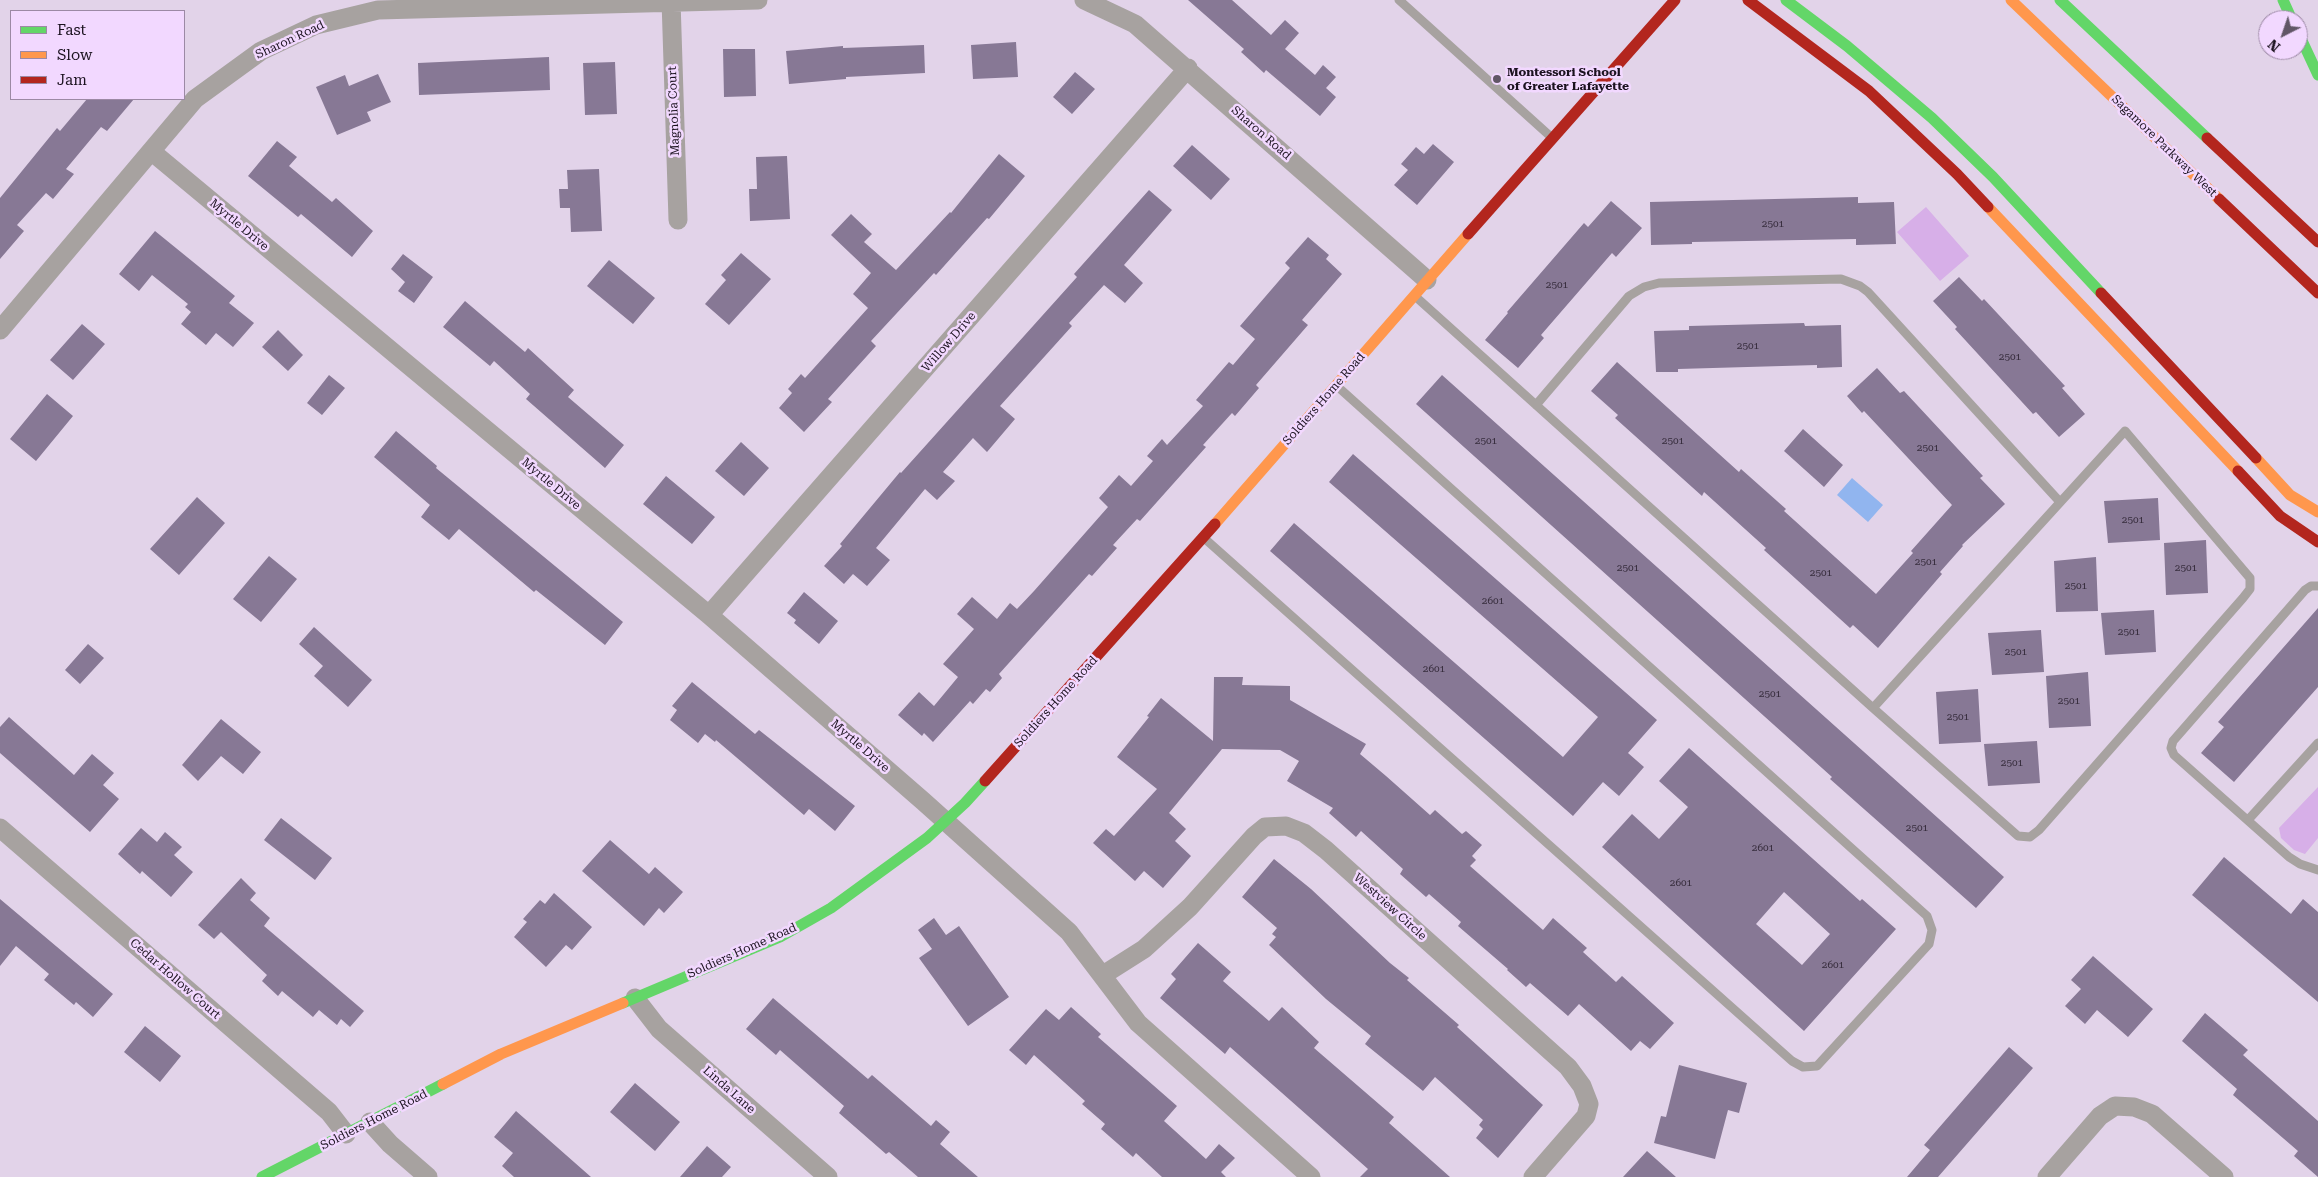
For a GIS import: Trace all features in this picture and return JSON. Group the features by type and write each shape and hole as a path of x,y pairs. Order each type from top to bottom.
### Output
{"main road":[{"name":"Soldiers Home Road","path":"262,1177 501,1054 780,937 831,908 898,860 946,822 985,782 1203,537 1674,0"},
{"path":"1748,0 1869,91 1957,174 2280,516 2318,542"},
{"path":"1786,0 1847,46 1932,118 1980,164 2290,494 2318,512"},
{"name":"Sagamore Parkway West","path":"2011,0 2318,293"},
{"path":"2060,0 2318,242"},
{"path":"2308,54 2318,75"}],"street":[{"name":"Sharon Road","path":"0,330 194,100 261,50 316,26 378,10 758,0"},
{"name":"Sharon Road","path":"1084,0 1136,24 1427,280"},
{"name":"Magnolia Court","path":"671,1 678,220"},
{"name":"Willow Drive","path":"709,615 1188,68"},
{"name":"Myrtle Drive","path":"151,151 709,615 946,822"},
{"path":"946,822 1069,932 1138,1023 1312,1177"},
{"name":"Westview Circle","path":"1103,975 1151,943 1190,907 1265,826 1286,826 1304,833 1326,850 1568,1068 1582,1086 1589,1104 1586,1116 1533,1177"},
{"name":"Cedar Hollow Court","path":"0,828 329,1112 346,1134"},
{"name":"Linda Lane","path":"635,998 660,1029 828,1177"},
{"path":"2048,1177 2100,1116 2115,1106 2134,1107 2152,1114 2224,1177"},
{"path":"370,1122 390,1144 428,1177"}],"lane":[{"path":"1399,0 1552,138"},
{"path":"1536,405 1629,296 1644,287 1659,283 1841,279 1860,286 1868,292 2060,502"},
{"path":"1414,295 1873,708 2018,836 2030,837 2039,830 2250,589 2250,578 2244,568 2125,431 1873,708"},
{"path":"1203,537 1792,1061 1804,1067 1817,1066 1929,944 1932,930 1926,916 1336,385"},
{"path":"2318,586 2311,586 2305,590 2174,741 2172,748 2174,755 2289,857 2300,864 2318,870"},
{"path":"2248,820 2318,743"}],"shaded area":[{"path":"1926,207 1969,256 1940,281 1897,232"},
{"path":"2318,787 2318,838 2305,854 2294,850 2281,838 2279,828"}],"water":[{"path":"1852,478 1883,505 1868,522 1837,495"}],"building":[{"path":"1188,0 1232,0 1271,35 1285,20 1299,33 1285,49 1315,75 1323,65 1336,77 1326,88 1336,97 1320,116 1266,70 1264,73 1241,52 1244,49"},
{"path":"1016,42 1018,77 973,79 971,45"},
{"path":"924,45 925,73 846,77 846,79 789,84 786,51 843,46 843,48"},
{"path":"723,49 755,49 756,96 724,97"},
{"path":"549,57 550,90 419,95 418,63"},
{"path":"615,62 617,114 585,115 583,63"},
{"path":"1075,72 1095,89 1072,114 1053,97"},
{"path":"378,74 391,102 367,112 371,121 337,135 316,87 345,75 349,86"},
{"path":"86,100 133,100 107,131 101,127 66,169 74,174 53,199 46,193 17,225 24,231 0,259 0,198 57,128 60,131"},
{"path":"277,141 297,157 289,166 332,202 336,198 373,231 352,257 301,214 298,217 248,176"},
{"path":"1433,144 1454,162 1417,205 1394,185 1408,170 1401,164 1416,147 1424,154"},
{"path":"1192,145 1230,179 1211,200 1173,166"},
{"path":"999,154 1025,176 989,219 987,218 936,275 934,273 871,341 876,346 828,399 832,402 804,432 779,408 792,393 788,389 801,374 805,378 868,308 853,294 871,273 831,235 851,214 872,234 864,242 896,270 951,213"},
{"path":"787,156 790,219 750,221 749,189 757,189 756,157"},
{"path":"599,169 602,231 571,232 570,208 560,208 559,189 568,189 567,170"},
{"path":"1149,190 1172,210 1124,265 1143,283 1125,303 1104,285 1069,323 1072,326 1000,406 1015,419 987,452 973,438 943,472 955,481 937,500 925,489 876,548 890,560 867,586 853,574 844,584 824,566 842,546 840,544 900,472 1077,277 1074,274"},
{"path":"1858,197 1858,203 1894,202 1896,244 1856,245 1856,239 1692,242 1692,244 1651,245 1650,202"},
{"path":"1611,201 1642,228 1616,257 1612,253 1541,335 1544,338 1518,368 1485,340 1584,223 1588,227"},
{"path":"155,231 235,296 229,303 254,323 233,347 216,333 206,345 181,324 191,312 185,307 188,304 152,275 139,291 119,274"},
{"path":"1308,237 1329,255 1326,259 1342,274 1302,320 1308,325 1256,385 1259,388 1235,416 1232,413 1203,445 1206,447 1140,521 1137,519 1113,545 1117,548 1092,576 1089,574 999,674 1002,678 990,692 986,689 973,704 970,701 933,742 924,733 922,736 898,715 919,692 934,706 958,677 943,664 974,629 957,614 972,597 997,619 1010,603 1017,609 1034,591 1108,507 1099,498 1119,475 1131,486 1153,461 1147,456 1162,439 1167,445 1203,406 1196,400 1229,362 1233,365 1255,339 1240,326 1290,268 1285,263"},
{"path":"741,253 771,279 729,325 705,304 726,280 721,275"},
{"path":"403,254 433,277 414,303 398,291 405,282 391,269"},
{"path":"609,260 655,298 633,324 587,286"},
{"path":"1959,277 1982,301 1984,299 2065,386 2062,388 2085,414 2059,437 2036,412 2033,414 1955,329 1957,327 1933,301"},
{"path":"465,301 525,352 528,348 574,390 568,397 624,445 605,468 526,399 530,394 494,361 490,366 443,327"},
{"path":"1804,323 1805,326 1841,325 1842,367 1817,368 1817,365 1678,369 1678,372 1656,372 1654,331 1689,330 1689,326"},
{"path":"82,324 105,344 73,380 50,360"},
{"path":"278,330 303,355 288,371 262,347"},
{"path":"1617,362 1739,472 1741,469 1786,509 1784,511 1876,594 1913,553 1911,551 1952,505 1864,411 1862,413 1847,396 1877,368 1900,393 1904,391 1983,476 1980,478 2005,504 1962,545 1940,572 1942,574 1878,648 1853,625 1850,628 1764,550 1766,548 1704,492 1702,496 1615,418 1618,415 1591,391"},
{"path":"329,375 345,388 322,415 307,403"},
{"path":"1442,375 2004,877 1976,908 1830,779 1832,777 1416,404"},
{"path":"47,394 73,416 36,461 10,439"},
{"path":"1803,429 1843,465 1824,487 1784,451"},
{"path":"396,431 437,466 436,468 623,622 605,645 536,590 534,592 459,529 449,540 421,517 430,505 374,457"},
{"path":"741,442 769,468 744,496 715,471"},
{"path":"1353,454 1657,720 1628,753 1644,767 1619,796 1603,782 1573,816 1270,551 1294,523 1563,757 1598,717 1329,482"},
{"path":"666,476 715,517 692,544 643,504"},
{"path":"197,497 225,523 179,575 150,549"},
{"path":"2158,498 2160,540 2108,543 2104,501"},
{"path":"2206,540 2208,593 2166,595 2164,543"},
{"path":"269,556 297,579 261,622 233,599"},
{"path":"2096,557 2098,611 2056,612 2054,561"},
{"path":"804,592 838,621 819,644 794,623 796,620 787,613"},
{"path":"2318,608 2318,687 2234,782 2201,753 2224,727 2218,722"},
{"path":"2154,610 2156,652 2105,655 2101,613"},
{"path":"314,627 372,680 348,707 314,676 323,666 299,644"},
{"path":"2041,630 2044,672 1992,675 1988,633"},
{"path":"88,644 104,658 80,684 65,670"},
{"path":"2088,672 2091,726 2049,728 2046,676"},
{"path":"1214,677 1243,677 1242,685 1290,686 1290,700 1366,744 1360,754 1430,815 1435,810 1462,834 1466,831 1482,845 1472,856 1476,860 1470,866 1543,930 1553,918 1587,948 1583,952 1616,982 1622,976 1674,1023 1650,1049 1640,1041 1631,1051 1579,1004 1568,1016 1530,983 1526,987 1458,926 1461,922 1429,894 1426,897 1400,874 1403,869 1361,831 1356,837 1329,813 1333,808 1287,781 1299,761 1280,750 1222,749 1169,813 1186,829 1175,841 1191,856 1163,888 1144,871 1135,881 1093,843 1106,829 1114,836 1157,789 1117,757 1149,717 1147,716 1161,698 1213,741"},
{"path":"692,682 755,734 759,730 855,806 835,831 809,809 804,815 716,740 715,742 705,734 698,743 670,720 677,710 672,706"},
{"path":"1978,689 1981,742 1939,744 1936,692"},
{"path":"9,717 74,775 92,754 114,773 103,785 119,799 90,832 0,753 0,727"},
{"path":"221,719 261,752 243,774 221,756 198,781 182,765"},
{"path":"2037,741 2040,783 1988,786 1984,744"},
{"path":"1689,748 1860,901 1862,899 1896,929 1804,1031 1602,847 1632,814 1659,839 1688,807 1659,781","holes":["1784,892 1830,934 1802,965 1756,924"]},
{"path":"281,818 332,858 315,880 264,840"},
{"path":"141,828 157,842 165,832 182,847 174,855 193,872 171,897 142,871 140,874 118,854"},
{"path":"610,840 649,874 655,867 683,892 664,913 659,908 644,926 582,871"},
{"path":"2224,857 2291,914 2303,899 2318,912 2318,1002 2192,895"},
{"path":"1274,859 1311,889 1390,963 1409,978 1407,980 1459,1025 1457,1027 1543,1105 1498,1158 1476,1138 1483,1129 1479,1125 1483,1120 1435,1077 1423,1091 1365,1044 1371,1036 1326,999 1269,945 1276,937 1272,934 1277,928 1242,897"},
{"path":"241,878 256,893 250,900 270,918 264,926 364,1011 350,1027 341,1019 337,1025 319,1010 313,1017 282,991 278,996 262,981 267,975 221,932 214,939 198,925"},
{"path":"554,893 592,927 572,950 566,945 546,967 514,937 527,922 523,919 540,900 545,904"},
{"path":"0,899 113,994 93,1017 76,1002 74,1005 44,980 49,974 16,946 0,966"},
{"path":"934,918 946,935 959,926 1009,997 968,1026 919,958 932,949 918,930"},
{"path":"1198,943 1231,972 1223,981 1269,1021 1282,1007 1319,1042 1314,1048 1394,1117 1389,1123 1450,1177 1360,1177 1368,1169 1230,1047 1225,1054 1160,998 1176,979 1171,974"},
{"path":"2093,956 2153,1009 2128,1037 2097,1010 2085,1024 2065,1006 2081,989 2071,980"},
{"path":"773,998 868,1079 872,1075 931,1126 936,1120 950,1132 940,1144 978,1177 918,1177 889,1152 886,1154 839,1113 844,1106 780,1050 776,1055 746,1029"},
{"path":"1071,1007 1101,1034 1098,1037 1177,1106 1164,1121 1206,1159 1219,1144 1235,1158 1221,1172 1226,1177 1162,1177 1136,1153 1133,1157 1101,1129 1105,1124 1082,1104 1085,1101 1034,1055 1026,1065 1009,1050 1046,1009 1059,1020"},
{"path":"2205,1013 2248,1050 2243,1055 2318,1121 2318,1177 2294,1156 2298,1151 2233,1095 2237,1089 2182,1041"},
{"path":"145,1026 181,1056 160,1082 124,1052"},
{"path":"2009,1047 2033,1068 1938,1177 1907,1177 1930,1150 1924,1145"},
{"path":"1679,1065 1747,1083 1739,1113 1728,1110 1715,1159 1654,1143 1661,1116 1666,1117"},
{"path":"635,1083 680,1122 655,1151 610,1112"},
{"path":"516,1111 591,1177 514,1177 502,1166 513,1153 494,1137"},
{"path":"707,1146 731,1167 722,1177 680,1177"},
{"path":"1647,1151 1676,1177 1623,1177"}],"traffic: fast":[{"path":"1786,0 1847,46 1932,118 1993,177 2101,293"},
{"path":"2060,0 2207,138"},
{"path":"2283,0 2288,10"},
{"path":"2308,54 2318,75"},
{"path":"623,1003 780,937 831,908 927,838 965,803 985,781"},
{"path":"262,1177 443,1084"}],"traffic: slow":[{"path":"2011,0 2219,199"},
{"path":"1988,207 2238,471"},
{"path":"1215,524 1468,234"},
{"path":"2256,458 2290,495 2318,512"},
{"path":"443,1084 501,1054 623,1003"}],"traffic: jam":[{"path":"1468,234 1675,0"},
{"path":"1748,0 1869,91 1957,174 1988,207"},
{"path":"2207,138 2318,242"},
{"path":"2219,199 2318,293"},
{"path":"2101,293 2256,458"},
{"path":"2238,471 2280,516 2318,542"},
{"path":"985,781 1215,524"}],"place":[{"name":"Montessori School of Greater Lafayette","path":"1497,79"}]}
